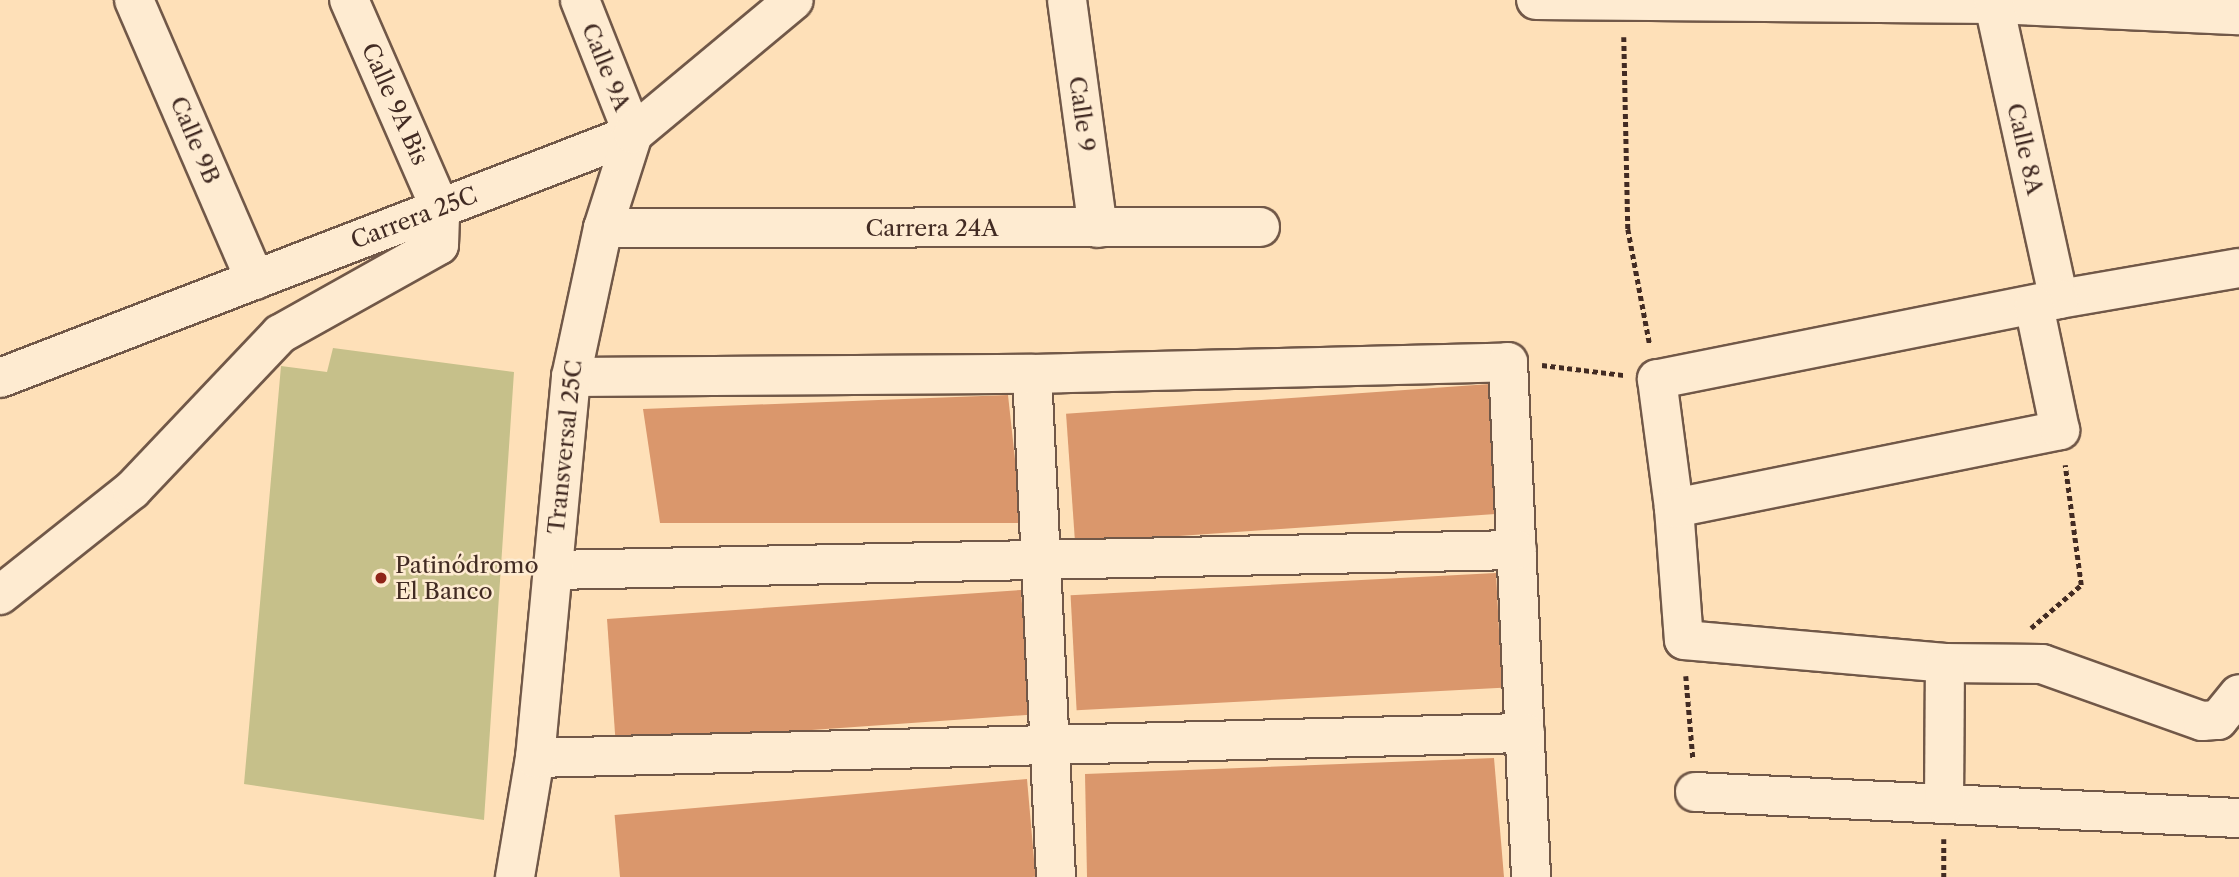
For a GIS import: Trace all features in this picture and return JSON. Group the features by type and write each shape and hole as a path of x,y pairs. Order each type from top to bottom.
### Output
{"street":[{"name":"Calle 9B","path":"134,0 256,279"},
{"name":"Calle 9A Bis","path":"351,0 440,208"},
{"name":"Calle 9A","path":"580,0 633,134"},
{"name":"Carrera 25C","path":"0,378 633,134 794,0"},
{"name":"Calle 9","path":"1066,0 1098,228"},
{"path":"1536,0 1993,2 2239,15"},
{"name":"Calle 8A","path":"1993,2 2047,302 2060,430"},
{"name":"Transversal 25C","path":"515,877 535,758 570,377 603,228 633,134"},
{"path":"0,595 131,490 280,334 439,246 440,208"},
{"name":"Carrera 24A","path":"603,228 1260,228"},
{"path":"2239,268 2047,302 1657,379 1674,508 1684,640 1945,663 2042,664 2202,721 2218,720 2239,694"},
{"path":"570,377 1032,374 1508,362 1531,877"},
{"path":"1032,374 1056,877"},
{"path":"1674,508 2060,430"},
{"path":"553,570 1517,550"},
{"path":"1944,804 1945,663"},
{"path":"535,758 1525,733"},
{"path":"1695,792 2239,818"}],"path":[{"path":"1508,362 1657,379 1628,229 1623,1"},
{"path":"2051,614 2081,585 2060,430"},
{"path":"1684,640 1695,792"}],"shaded area":[{"name":"Patinódromo El Banco","path":"333,348 514,372 484,820 244,784 281,366 327,372"}],"building":[{"path":"1490,384 1499,514 1075,543 1066,414"},
{"path":"1008,395 1022,523 660,523 643,409"},
{"path":"1496,573 1502,688 1077,710 1071,595"},
{"path":"1021,590 1030,715 616,744 607,619"},
{"path":"1494,758 1504,877 1087,877 1085,774"},
{"path":"1027,779 1036,877 620,877 615,815"}],"place":[{"name":"Patinódromo El Banco","path":"381,578"}]}
